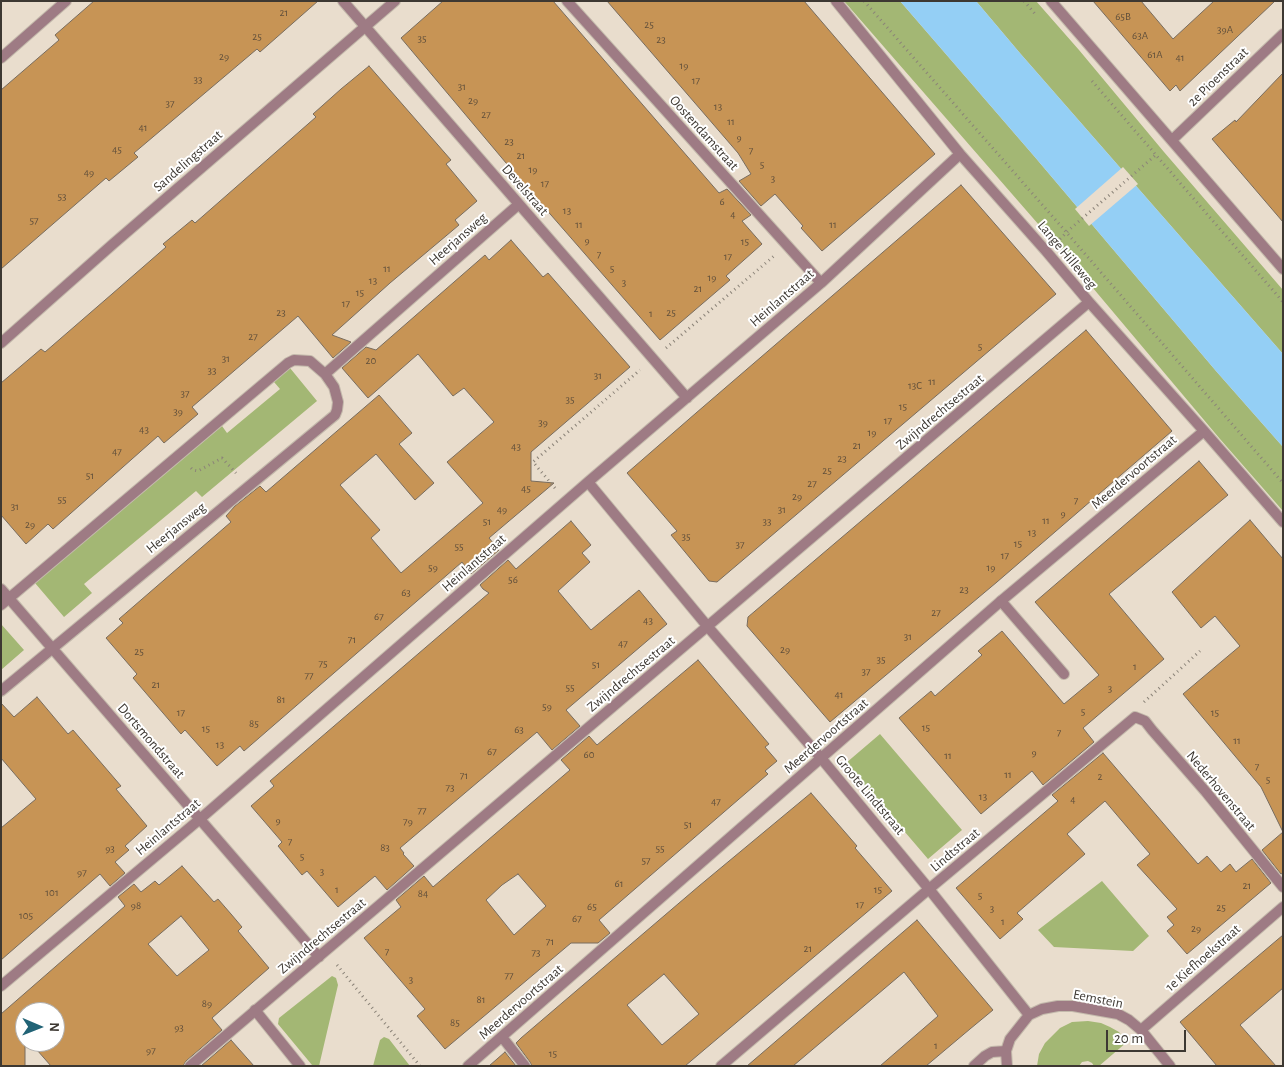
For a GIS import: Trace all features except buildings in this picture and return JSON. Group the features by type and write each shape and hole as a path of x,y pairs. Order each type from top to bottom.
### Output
{"street":[{"path":"1,58 66,1"},
{"name":"Develstraat","path":"342,1 687,398"},
{"name":"Sandelingstraat","path":"1,343 395,1"},
{"name":"Oostendamstraat","path":"567,1 822,283"},
{"name":"Lange Hilleweg","path":"836,1 960,154 1283,522"},
{"path":"1051,1 1283,269"},
{"name":"2e Pioenstraat","path":"1172,140 1283,34"},
{"name":"Heinlantstraat","path":"1,986 200,819 588,482 822,283 960,154"},
{"name":"Heerjansweg","path":"325,374 519,204"},
{"name":"Zwijndrechtsestraat","path":"190,1066 1089,302"},
{"name":"Heerjansweg","path":"1,690 335,415 338,402 334,387 325,374 310,361 294,360 288,363 5,601"},
{"name":"Meerdervoortstraat","path":"468,1066 1001,601 1204,431"},
{"name":"Groote Lindtstraat","path":"588,482 930,889 1029,1015"},
{"name":"Dortsmondstraat","path":"1,589 5,601 52,648 200,819 322,954"},
{"path":"1001,601 1064,674"},
{"name":"Nederhovenstraat","path":"1135,717 1145,721 1206,792 1283,887"},
{"name":"Lindtstraat","path":"721,1066 1135,717"},
{"name":"1e Kiefhoekstraat","path":"1140,1030 1283,907"},
{"name":"Eemstein","path":"1029,1015 1042,1009 1058,1006 1073,1006 1118,1014 1129,1020 1140,1030 1170,1066"},
{"path":"255,1010 300,1066"},
{"path":"1007,1066 1006,1051 1010,1039 1029,1015"},
{"path":"502,1037 525,1066"},
{"path":"974,1066 992,1052 1006,1051"}],"path":[{"path":"864,1 1283,483"},
{"path":"1024,1 1037,16"},
{"path":"1087,75 1283,302"},
{"path":"1070,229 1151,160"},
{"path":"179,455 193,470 198,471 222,458 247,487"},
{"path":"1135,717 1140,707 1200,651"},
{"path":"322,954 420,1066"}],"green space":[{"path":"844,1 900,1 1034,156 1283,447 1283,511 1066,256"},
{"path":"976,1 1036,1 1079,50 1283,290 1283,354 1019,52"},
{"path":"290,368 317,401 202,497 196,491 84,584 92,593 64,617 35,583 222,426 227,433 280,389 274,382"},
{"path":"1,624 24,650 1,670"},
{"path":"880,734 962,830 928,859 846,763"},
{"path":"1102,881 1149,936 1133,951 1054,947 1038,930"},
{"path":"332,976 336,978 338,985 319,1066 317,1066 312,1065 278,1024 279,1018"},
{"path":"1088,1021 1110,1027 1119,1032 1127,1042 1099,1066 1094,1066 1088,1061 1082,1062 1079,1066 1037,1066 1039,1054 1045,1043 1060,1028 1072,1022"},
{"path":"384,1037 389,1039 410,1066 373,1066 380,1040"}],"water":[{"path":"900,1 976,1 1283,354 1283,447 1216,371"}],"pier":[{"path":"1123,167 1138,184 1089,226 1075,209"}]}
